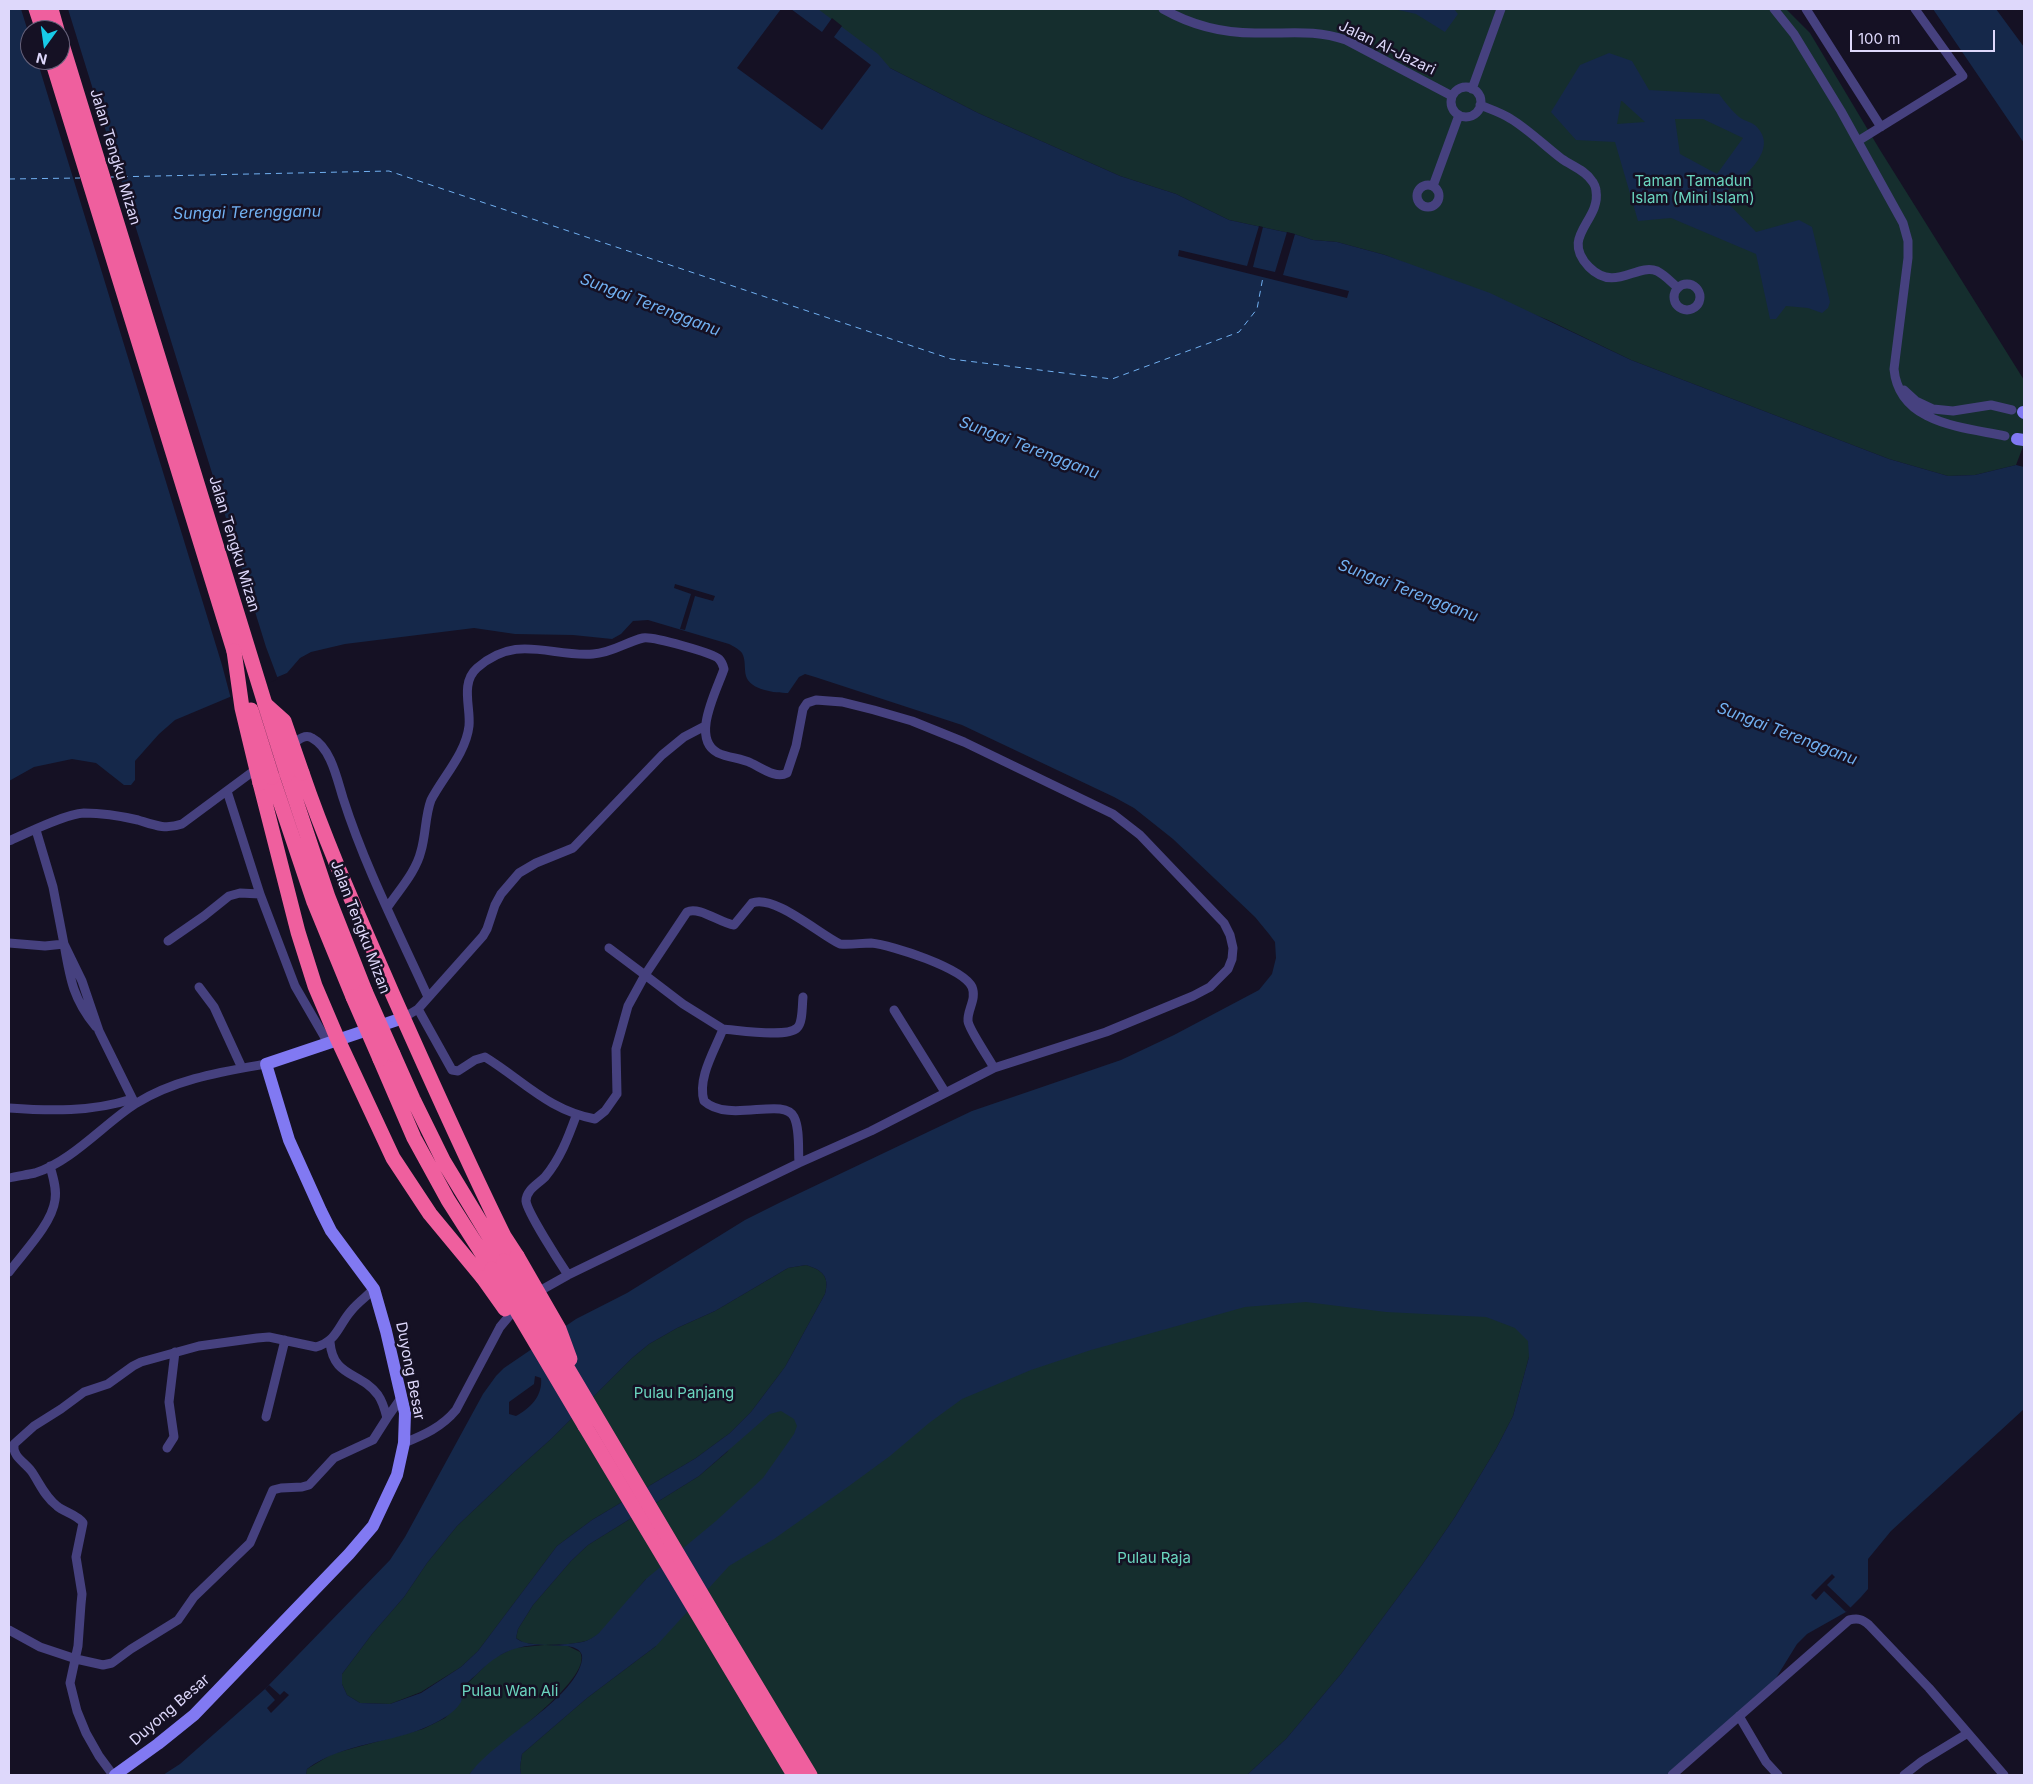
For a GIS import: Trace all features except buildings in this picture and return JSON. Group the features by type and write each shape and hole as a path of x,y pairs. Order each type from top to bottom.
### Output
{"highway":[{"name":"Jalan Tengku Mizan","path":"55,70 234,651 242,708 280,777"},
{"name":"Jalan Tengku Mizan","path":"70,70 265,704 284,721 280,777"},
{"path":"280,777 318,911 387,1056 418,1146 448,1200 499,1266 582,1393 794,1775"},
{"path":"280,777 325,838 403,1018 504,1236 499,1266"},
{"path":"280,777 298,932 333,1042 393,1158 430,1214 499,1266 585,1426 714,1631 810,1775"}],"street":[{"name":"Jalan Al-Jazari","path":"1163,9 1200,25 1228,31 1254,33 1311,32 1330,35 1346,40 1452,96"},
{"path":"1472,89 1502,9"},
{"path":"1774,9 1794,34 1842,110 1903,223 1908,241 1894,369 1895,381 1903,396 1912,407 1931,419 2016,438"},
{"path":"1806,9 1880,127"},
{"path":"1858,140 1963,76 1915,9"},
{"path":"1458,89 1472,89 1479,95 1480,105 1476,113 1463,117 1452,107 1452,96 1458,89"},
{"path":"1480,105 1511,119 1564,160 1582,171 1592,181 1596,190 1597,200 1578,238 1578,250 1584,261 1592,269 1604,276 1617,278 1642,270 1656,271 1678,288"},
{"path":"1433,186 1459,115"},
{"path":"1895,381 1916,401 1933,409 1953,411 1991,405 2020,412"},
{"path":"386,908 415,867 422,849 427,811 431,800 467,736 470,716 467,692 471,675 476,669 497,655 508,651 531,648 594,654 649,637 712,654 719,658 724,669 705,726 707,740 716,753 741,759 771,772 782,775 787,773 790,768 803,709 808,703 825,700 842,702 912,721 964,742 1113,814 1153,847 1224,923 1230,935 1233,948 1232,959 1221,978 1194,996 1106,1032 994,1068 870,1131 799,1163 568,1275 524,1301 508,1316 456,1410 447,1421 404,1443"},
{"path":"9,1108 82,1109 134,1102 180,1082 266,1064 403,1018 418,1009 483,936 498,899 519,873 536,862 573,848 662,755 684,737 705,726"},
{"path":"9,841 83,813 130,819 166,828 174,827 182,824 303,737 313,738 330,761 354,831 386,908 428,997"},
{"path":"227,791 260,894 295,986 333,1042"},
{"path":"36,830 53,887 64,944 82,981 99,1031 134,1102"},
{"path":"168,941 204,916 228,896 240,892 260,894"},
{"path":"418,1009 452,1070 458,1071 474,1060 485,1057 508,1071 541,1098 576,1116 595,1119 606,1111 617,1094 616,1049 628,1006 645,975 687,912 691,910 698,911 719,921 734,925 752,903 757,900 784,910 840,944 869,943 897,948 941,966 966,980 974,993 968,1016 969,1026 994,1068"},
{"path":"9,944 44,946 64,944"},
{"path":"609,948 683,1004 723,1029 778,1033 796,1029 799,1026 803,997"},
{"path":"199,987 214,1007 242,1068"},
{"path":"894,1010 946,1092"},
{"path":"723,1029 702,1086 701,1093 704,1101 710,1106 726,1111 744,1112 772,1107 788,1110 793,1114 796,1122 799,1163"},
{"name":"Duyong Besar","path":"114,1775 158,1744 194,1715 241,1668 362,1539 373,1526 391,1491 397,1475 404,1443 405,1414 386,1331 374,1289 331,1231 321,1212 289,1140 266,1064"},
{"path":"9,1178 36,1172 50,1166 77,1149 134,1102"},
{"path":"568,1275 533,1217 526,1201 528,1193 542,1180 560,1155 576,1116"},
{"path":"9,1272 53,1208 56,1191 50,1166"},
{"path":"114,1775 99,1756 77,1711 70,1682 76,1659 82,1594 76,1557 83,1523 50,1500 32,1472 17,1457 13,1448 14,1444 34,1426 61,1410 84,1392 108,1384 133,1366 175,1352 199,1346 269,1337 316,1347 330,1342 351,1311 374,1289"},
{"path":"266,1417 285,1340"},
{"path":"330,1342 331,1355 336,1364 358,1378 378,1395 387,1418"},
{"path":"167,1448 174,1437 169,1402 175,1352"},
{"path":"9,1630 40,1647 76,1659 102,1665 112,1663 178,1620 194,1597 250,1543 273,1490 309,1485 334,1458 373,1440 401,1398"},
{"path":"1672,1775 1849,1620 1860,1619 1869,1625 1929,1688 2004,1775"},
{"path":"1739,1716 1766,1762 1778,1775"},
{"path":"1904,1775 1922,1761 1968,1733"}],"green space":[{"name":"Taman Tamadun Islam (Mini Islam)","path":"757,9 1786,9 1810,33 1880,150 2024,380 2024,444 2016,465 1975,475 1948,476 1889,459 1631,360 1548,320 1385,255 1337,242 1313,240 1229,220 1176,194 1120,176 978,113 890,68"},
{"name":"Pulau Raja","path":"1576,1203 1513,1416 1496,1449 1455,1517 1422,1565 1341,1674 1286,1739 1247,1775 521,1775 522,1754 587,1698 656,1646 646,1579 612,1621 591,1639 568,1644 545,1645 568,1646 580,1652 580,1664 572,1680 556,1697 479,1764 469,1775 306,1775 307,1769 332,1754 423,1729 445,1718 461,1701 465,1686 492,1659 514,1648 544,1645 524,1643 516,1638 518,1629 533,1605 571,1561 588,1545 699,1476 727,1452 820,1316"},
{"name":"Pulau Panjang","path":"806,1265 816,1269 825,1278 825,1294 785,1367 751,1412 730,1433 696,1458 592,1520 557,1546 478,1651 461,1667 421,1692 390,1704 360,1703 347,1695 342,1684 342,1674 372,1634 404,1597 427,1563 457,1526 551,1439 632,1358 649,1344 677,1328 715,1311 788,1268"}],"water":[{"name":"Sungai Terengganu","path":"9,9 818,9 878,54 890,68 978,113 1120,176 1176,194 1229,220 1313,240 1337,242 1385,255 1490,293 1631,360 1889,459 1948,476 1975,475 2016,465 2024,467 2024,1409 1891,1531 1868,1559 1868,1589 1861,1597 1846,1612 1807,1634 1797,1644 1776,1678 1759,1697 1666,1775 1247,1775 1286,1739 1341,1674 1455,1517 1496,1449 1513,1416 1529,1357 1528,1341 1515,1328 1486,1317 1386,1312 1306,1302 1245,1307 1091,1350 1031,1370 962,1399 849,1486 774,1539 729,1566 656,1646 587,1698 522,1754 521,1775 469,1775 480,1762 565,1690 576,1675 582,1660 581,1653 574,1648 538,1645 516,1648 507,1652 497,1657 467,1683 463,1689 461,1702 444,1718 416,1731 336,1753 307,1769 306,1775 163,1775 180,1764 265,1689 390,1560 405,1537 483,1394 504,1368 576,1319 627,1293 745,1220 972,1111 1121,1060 1174,1035 1259,990 1272,974 1276,958 1275,942 1255,917 1173,839 1134,808 1114,797 962,725 815,677 805,674 799,677 788,693 758,688 748,681 743,656 736,648 729,644 648,620 633,621 621,634 612,639 573,635 515,634 474,628 345,644 311,652 300,658 287,673 175,720 159,734 135,761 135,780 131,785 124,785 96,763 72,759 34,767 9,781","holes":["806,1265 816,1269 825,1278 825,1294 785,1367 751,1412 730,1433 696,1458 592,1520 557,1546 478,1651 461,1667 421,1693 390,1704 360,1703 347,1695 342,1684 342,1674 372,1634 404,1597 427,1563 457,1526 551,1439 632,1358 649,1344 677,1328 715,1311 788,1268","535,1376 541,1378 540,1390 535,1400 527,1409 516,1416 509,1414 509,1402 534,1384","781,1411 794,1419 797,1426 794,1434 763,1478 716,1521 646,1579 599,1633 591,1639 557,1645 528,1643 516,1638 518,1629 533,1605 571,1561 588,1545 699,1476 770,1414"]},
{"path":"1394,9 1454,9 1458,14 1445,32 1416,14"},
{"path":"1933,9 1996,9 2024,47 2024,143"},
{"path":"1609,53 1632,61 1649,90 1719,94 1739,117 1756,126 1763,136 1764,146 1761,156 1746,174 1721,196 1756,232 1799,220 1812,227 1830,302 1828,308 1822,313 1808,308 1786,306 1776,319 1770,319 1756,254 1671,218 1638,221 1615,142 1576,140 1551,112 1580,65","holes":["1622,101 1645,122 1617,124","1675,119 1703,119 1743,138 1717,174 1680,154"]}],"pier":[{"path":"21,9 68,9 266,647 278,679 231,699 40,70 70,70 70,20 24,20"},
{"path":"781,9 791,9 822,32 832,18 842,26 834,37 871,65 822,130 737,68"},
{"path":"1259,226 1263,227 1253,267 1275,272 1287,232 1295,234 1283,275 1349,291 1347,298 1178,256 1179,250 1247,266"},
{"path":"675,584 715,596 713,601 695,596 685,630 680,629 691,594 674,588"},
{"path":"1832,1574 1835,1577 1827,1585 1851,1608 1846,1612 1824,1591 1816,1600 1811,1595"},
{"path":"269,1685 280,1695 284,1691 289,1695 271,1713 267,1708 275,1700 265,1689"}],"ferry route":[{"path":"111,177 389,171 951,359 1112,379 1239,332 1257,309 1263,277"},
{"path":"9,179 80,178"}],"park label":[{"name":"Pulau Wan Ali","path":"510,1691"}]}
